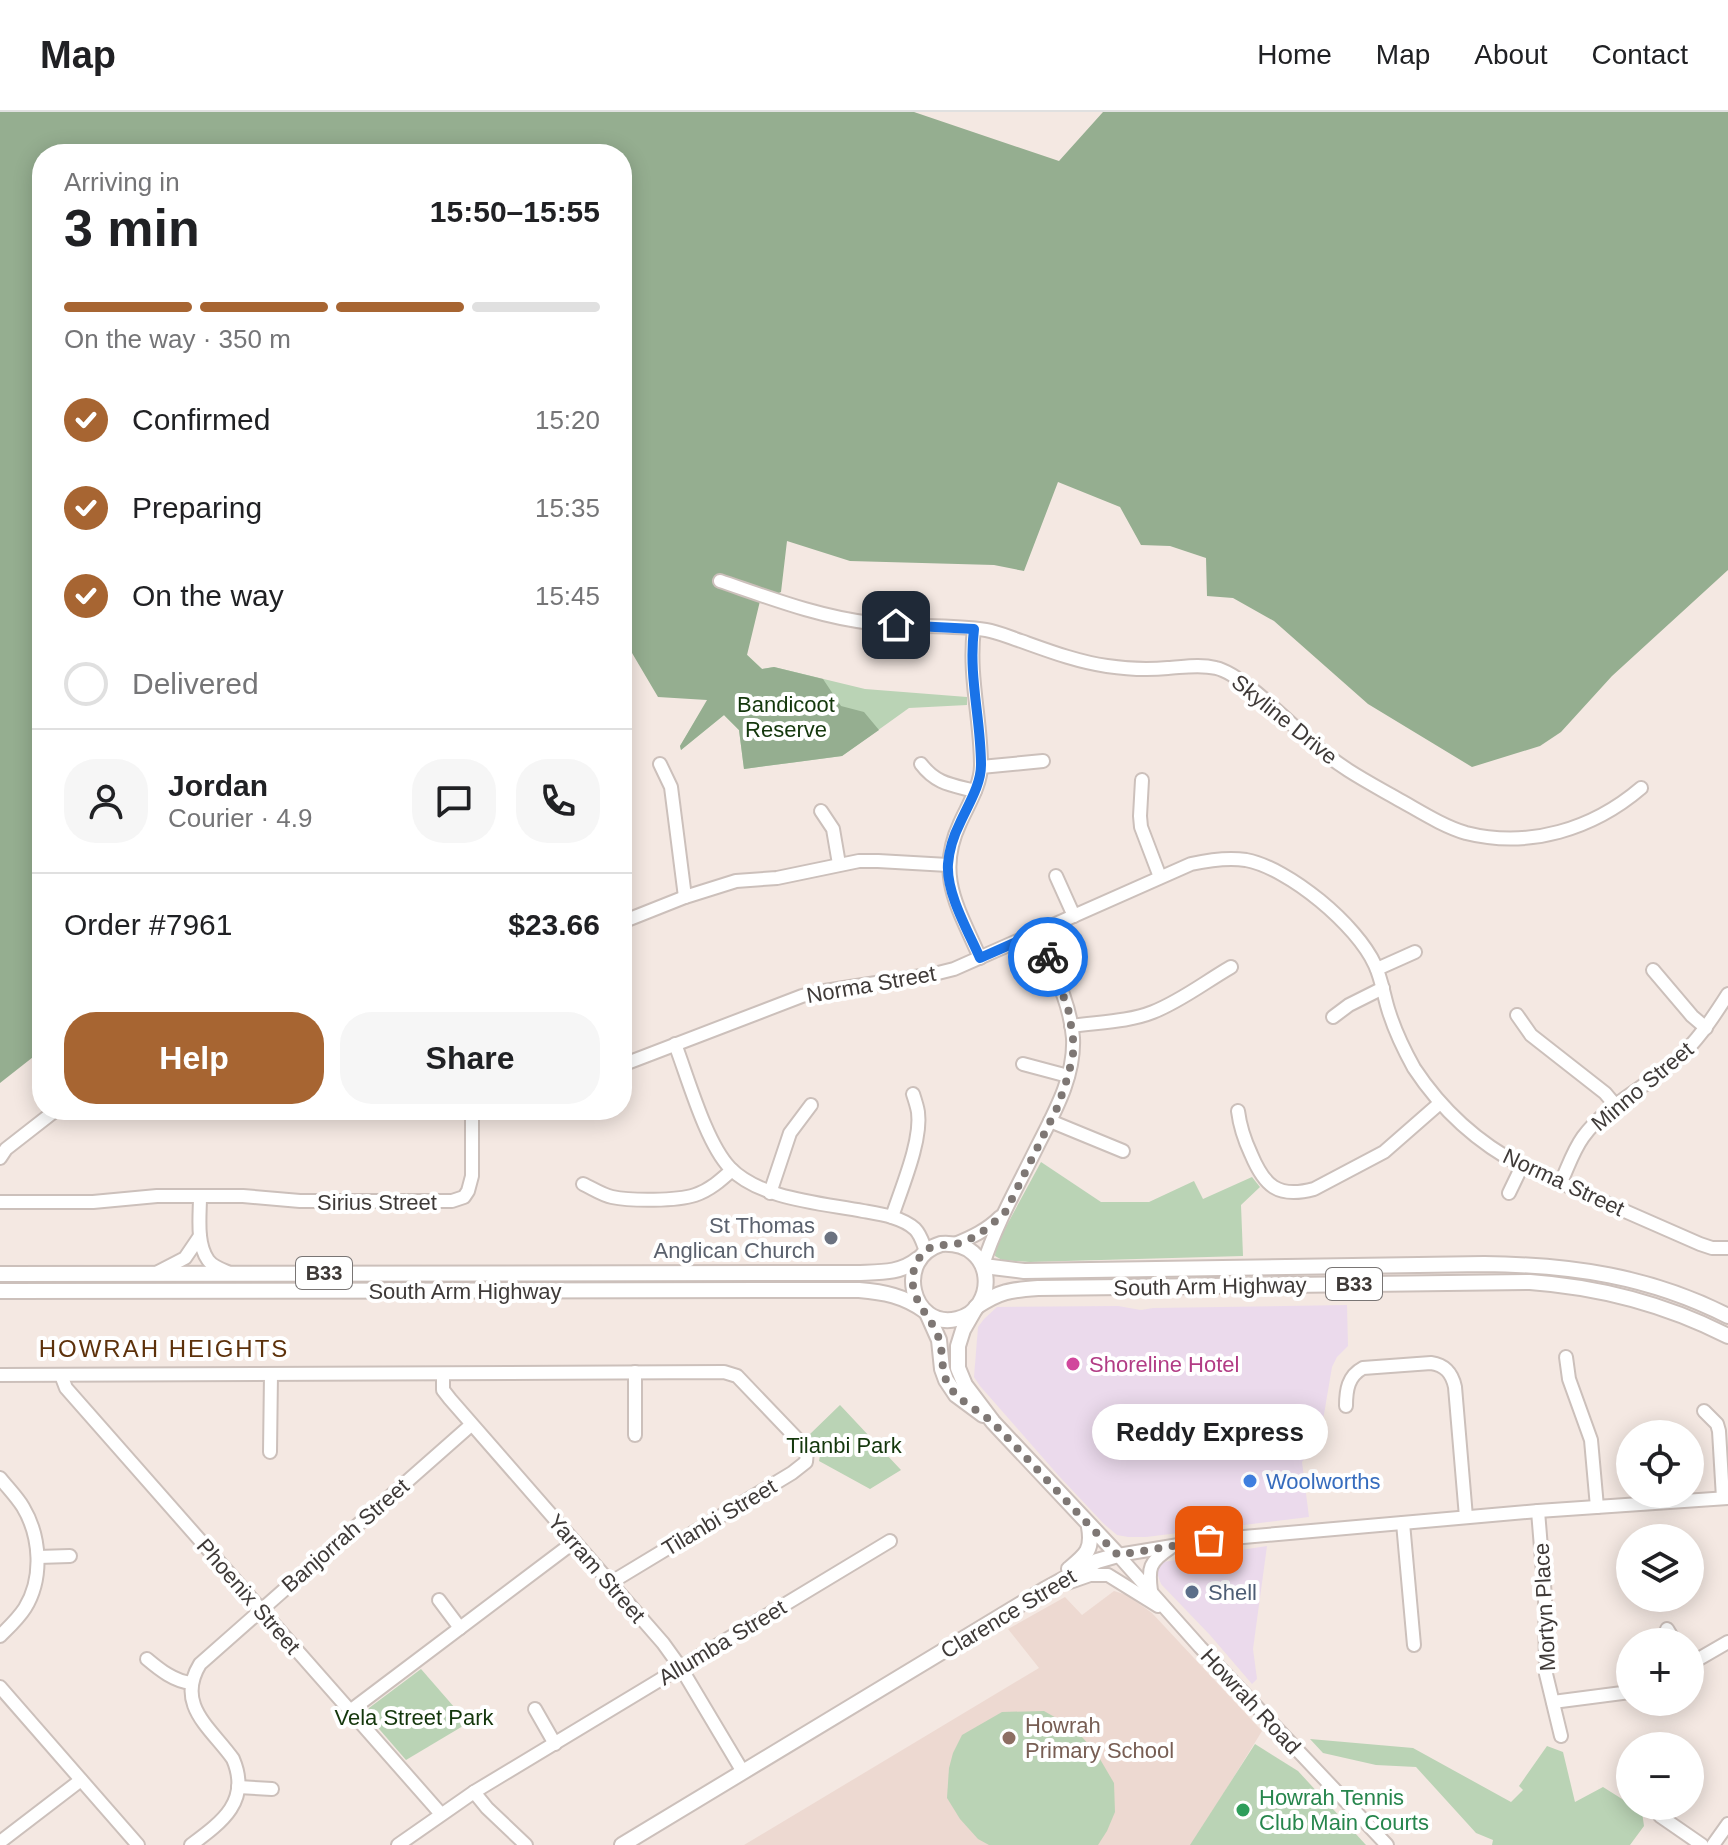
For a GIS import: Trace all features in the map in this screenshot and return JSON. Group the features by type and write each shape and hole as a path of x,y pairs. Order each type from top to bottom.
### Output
{"main road":[{"name":"B33","path":"922,1255 941,1244 955,1244 973,1252 983,1266"},
{"path":"922,1255 913,1272 913,1285 939,1340 942,1369 950,1386 963,1401 993,1422"},
{"name":"South Arm Highway","path":"0,1274 856,1273 901,1270 922,1255"},
{"name":"South Arm Highway","path":"983,1266 1024,1271 1484,1264 1551,1266 1637,1281 1728,1316"},
{"path":"983,1266 985,1283 982,1296 959,1341 957,1352 958,1368 965,1385 993,1422 1118,1555"},
{"name":"South Arm Highway","path":"975,1308 998,1294 1038,1288 1530,1282 1582,1287 1631,1297 1679,1313 1728,1336"},
{"name":"South Arm Highway","path":"0,1291 859,1290 893,1295 926,1312"},
{"name":"B33","path":"926,1312 945,1320 956,1320 975,1308"},
{"path":"1044,1590 1087,1552 1091,1544 1089,1526"},
{"name":"Clarence Street","path":"622,1845 1044,1590 1097,1561 1118,1555"}],"street":[{"name":"Skyline Drive","path":"720,581 795,607 857,621 997,632 1061,655 1109,666 1156,669 1205,666 1224,670 1241,680 1342,766 1370,784 1465,833 1511,838 1553,833 1606,814 1641,788"},
{"path":"974,629 973,688 981,767 975,791 957,830 948,865 953,894 980,958"},
{"path":"981,767 1043,761"},
{"path":"660,764 671,787 685,897"},
{"path":"921,764 943,783 975,791"},
{"path":"1142,780 1141,827 1160,877"},
{"path":"821,811 833,829 839,864"},
{"name":"Norma Street","path":"632,1061 802,996 954,969 1191,864 1217,859 1243,859 1276,870 1298,883 1363,944 1377,969 1394,1025 1414,1067 1440,1103 1484,1142 1522,1166 1706,1247 1728,1248"},
{"path":"632,918 736,881 777,878 839,864 878,861 948,865"},
{"path":"1056,876 1074,916"},
{"path":"983,1266 994,1234 1063,1093 1073,1055 1071,1026 1061,988 1037,933"},
{"path":"1377,969 1415,952"},
{"path":"1071,1026 1154,1012 1231,967"},
{"path":"1653,970 1706,1028"},
{"path":"1333,1017 1383,988"},
{"name":"Minno Street","path":"1561,1182 1581,1140 1599,1119 1675,1062 1706,1028 1728,994"},
{"path":"1517,1015 1531,1035 1605,1093 1616,1106"},
{"path":"675,1044 713,1143 732,1170 770,1193 892,1217 915,1229 922,1255"},
{"path":"1023,1064 1068,1076"},
{"path":"892,1217 915,1146 918,1112 913,1094"},
{"path":"1238,1111 1241,1132 1263,1178 1273,1186 1297,1192 1314,1189 1384,1152 1440,1103"},
{"path":"770,1193 790,1133 811,1105"},
{"path":"0,1158 6,1149 43,1120"},
{"name":"Sirius Street","path":"0,1202 93,1202 157,1196 243,1196 300,1201 458,1200 464,1197 471,1184 472,1120"},
{"path":"1050,1121 1123,1151"},
{"path":"1509,1193 1522,1166"},
{"path":"583,1184 615,1198 673,1199 705,1191 732,1170"},
{"path":"200,1196 200,1236 208,1260 230,1273"},
{"path":"955,1244 992,1225 1006,1211"},
{"path":"156,1273 185,1258 200,1236"},
{"path":"1566,1357 1569,1379 1591,1440 1597,1507"},
{"path":"1346,1406 1349,1382 1363,1368 1431,1363 1445,1368 1455,1387 1466,1517"},
{"path":"635,1372 635,1435"},
{"name":"Tilanbi Street","path":"0,1375 724,1372 737,1376 805,1447 806,1462 610,1583"},
{"path":"270,1452 271,1374"},
{"name":"Yarram Street","path":"443,1374 445,1394 663,1643 743,1772"},
{"name":"Phoenix Street","path":"61,1375 66,1388 441,1814"},
{"path":"1704,1411 1717,1424 1719,1431 1726,1498"},
{"name":"Banjorrah Street","path":"191,1683 200,1664 471,1425"},
{"path":"0,1478 28,1516 38,1557 34,1584 26,1606 0,1636"},
{"name":"Clarence Street","path":"1118,1555 1209,1540 1726,1498"},
{"name":"Mortyn Place","path":"1538,1511 1545,1597 1545,1663 1561,1736"},
{"path":"1403,1523 1414,1645"},
{"name":"Allumba Street","path":"398,1845 474,1792 890,1541"},
{"path":"350,1711 574,1542"},
{"path":"1151,1591 1151,1565 1172,1547"},
{"name":"Howrah Road","path":"1118,1555 1387,1845"},
{"path":"38,1557 70,1556"},
{"path":"1044,1590 1090,1575 1104,1574 1119,1580 1171,1615"},
{"path":"439,1600 460,1628"},
{"path":"1704,1656 1728,1642"},
{"path":"147,1659 170,1676 191,1683 196,1712 233,1759 238,1776 238,1787 228,1815 191,1845"},
{"path":"0,1687 138,1845"},
{"name":"Mortyn Place","path":"1553,1702 1616,1694"},
{"path":"535,1709 555,1744"},
{"path":"0,1842 81,1780"},
{"path":"238,1787 272,1789"},
{"path":"474,1792 526,1845"},
{"path":"1666,1820 1702,1845"},
{"path":"1713,1845 1728,1824"}],"shaded area":[{"path":"1347,1305 1348,1346 1332,1367 1320,1438 1302,1462 1309,1517 1146,1537 1117,1535 1058,1475 974,1377 978,1327 997,1307 1118,1306 1141,1310"},
{"path":"1267,1546 1253,1649 1257,1679 1252,1684 1161,1584 1157,1573 1163,1562"},
{"name":"Howrah Primary School","path":"1114,1591 1127,1595 1152,1613 1262,1731 1192,1845 744,1845 1039,1668 1008,1629 1065,1597 1082,1615"}],"green space":[{"path":"0,112 914,112 1059,161 1103,112 1728,112 1728,570 1612,676 1561,732 1540,746 1472,767 1368,704 1274,621 1233,598 1207,596 1206,558 1170,546 1141,545 1120,507 1058,482 1024,571 994,565 850,561 787,541 781,592 760,601 747,655 762,669 774,667 823,679 841,706 864,712 879,730 842,756 744,769 739,730 724,715 681,750 680,746 707,700 658,697 632,653 632,144 32,144 32,1058 0,1083"},
{"name":"Bandicoot Reserve","path":"716,625 762,669 774,667 865,689 967,697 967,705 909,708 842,756 744,769 739,730 724,715 681,750 680,746 708,700"},
{"path":"1041,1162 1101,1202 1149,1202 1194,1181 1203,1199 1252,1177 1260,1187 1241,1205 1243,1256 1030,1262 1002,1260 995,1256 996,1245"},
{"name":"Tilanbi Park","path":"840,1405 901,1470 870,1489 819,1461 819,1450 809,1435"},
{"name":"Vela Street Park","path":"421,1669 468,1723 406,1760 367,1715 369,1708"},
{"path":"1044,1711 1074,1728 1097,1754 1114,1783 1115,1812 1098,1845 989,1845 978,1839 960,1819 947,1798 953,1753 962,1735 1002,1712"},
{"path":"1310,1739 1413,1748 1511,1802 1523,1790 1519,1786 1547,1746 1563,1752 1575,1802 1603,1787 1616,1795 1616,1820 1643,1820 1644,1826 1630,1845 1492,1845 1493,1840 1476,1833 1416,1767 1376,1765 1323,1753"},
{"path":"1255,1744 1298,1771 1366,1845 1190,1845"}],"way so far":[{"path":"1048,957 1068,1008 1073,1037 1073,1055 1058,1106 1006,1211 976,1235 955,1244 936,1245 926,1251 918,1259 913,1272 914,1291 937,1334 944,1374 953,1391 993,1422 1118,1555 1209,1540"}],"place":[{"name":"St Thomas Anglican Church","path":"831,1238"},
{"name":"Shoreline Hotel","path":"1073,1364"},
{"name":"Woolworths","path":"1250,1481"},
{"name":"Reddy Express","path":"1209,1540"},
{"name":"Shell","path":"1192,1592"},
{"name":"Howrah Primary School","path":"1009,1738"},
{"name":"Howrah Tennis Club Main Courts","path":"1243,1810"}],"district":[{"name":"HOWRAH HEIGHTS","path":"164,1349"}],"route":[{"path":"896,625 974,629 973,688 981,767 975,791 950,852 948,865 953,894 980,958 1037,933 1048,957"}]}
